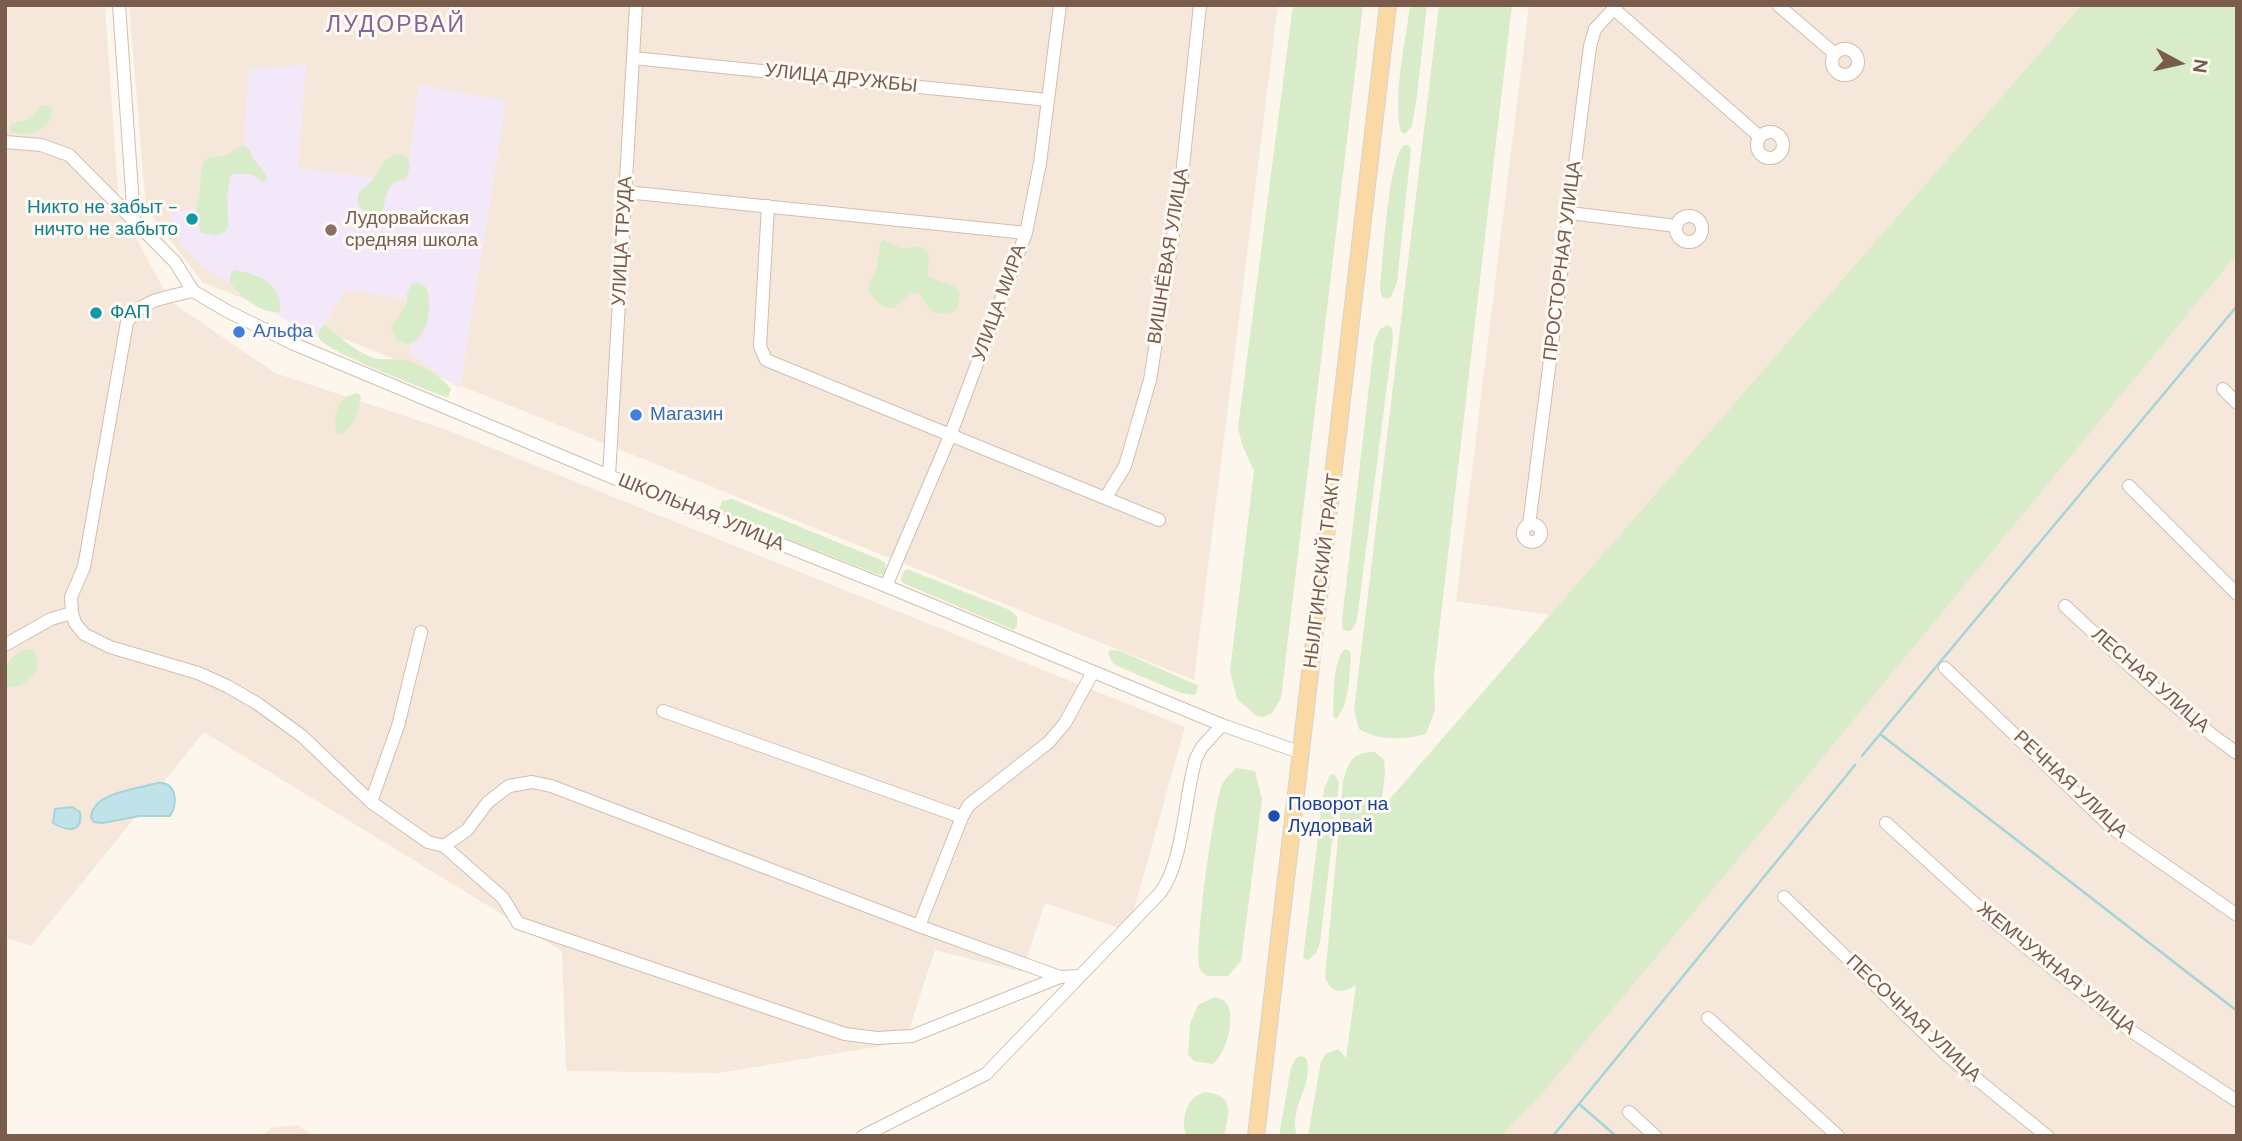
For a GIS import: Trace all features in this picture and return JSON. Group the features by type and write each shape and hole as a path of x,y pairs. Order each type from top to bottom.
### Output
{"main road":[{"name":"НЫЛГИНСКИЙ ТРАКТ","path":"1256,1136 1388,5"}],"street":[{"path":"119,5 134,220"},
{"name":"УЛИЦА ТРУДА","path":"609,476 636,5"},
{"name":"УЛИЦА МИРА","path":"886,586 950,436 1026,233 1040,163 1060,5"},
{"name":"ВИШНЁВАЯ УЛИЦА","path":"1106,498 1125,466 1150,380 1181,186 1200,5"},
{"path":"1778,5 1835,54"},
{"path":"1615,7 1760,137"},
{"name":"ПРОСТОРНАЯ УЛИЦА","path":"1529,525 1590,46 1595,29 1615,7"},
{"name":"УЛИЦА ДРУЖБЫ","path":"633,58 1048,100"},
{"name":"ШКОЛЬНАЯ УЛИЦА","path":"5,142 41,145 69,155 175,262 193,290 227,311 294,344 609,476 886,586 1222,725 1302,753"},
{"path":"626,192 1026,233"},
{"path":"768,206 760,346 763,356 771,363 1158,520"},
{"path":"1570,214 1676,226"},
{"path":"193,290 139,306 127,322 84,567 71,597 75,623 84,634 110,648 198,673 258,704 302,736 371,802 428,842 444,846 503,898 518,923 845,1034 877,1038 912,1036 1060,977 1079,976"},
{"path":"2223,389 2237,403"},
{"path":"2129,486 2237,594"},
{"name":"ЛЕСНАЯ УЛИЦА","path":"2065,606 2135,670 2237,753"},
{"path":"5,645 51,619 72,613"},
{"path":"5,632 25,632"},
{"path":"371,802 398,726 421,632"},
{"name":"РЕЧНАЯ УЛИЦА","path":"1945,668 2112,828 2237,915"},
{"path":"919,926 969,805 1049,742 1065,723 1093,672"},
{"path":"663,711 962,817"},
{"path":"863,1136 986,1074 1167,885 1174,864 1196,758 1222,725"},
{"path":"444,846 467,830 488,802 509,786 532,782 551,786 1060,977"},
{"name":"ЖЕМЧУЖНАЯ УЛИЦА","path":"1886,823 1994,921 2128,1029 2237,1101"},
{"name":"ПЕСОЧНАЯ УЛИЦА","path":"1784,897 1947,1055 2047,1136"},
{"path":"1707,1018 1838,1136"},
{"path":"1629,1112 1655,1136"}],"shaded area":[{"path":"5,5 105,5 119,206 170,301 275,373 447,430 1185,727 1128,931 1045,903 1022,972 935,950 905,1042 719,1073 566,1071 562,951 204,732 31,946 5,937"},
{"path":"129,5 1278,5 1194,680 202,282 146,208"},
{"path":"1529,5 2237,5 2237,1136 1339,1136 1384,812 1549,615 1456,601"},
{"name":"Лудорвайская средняя школа","path":"306,65 298,168 406,182 419,85 506,101 460,389 409,353 415,301 346,289 315,339 201,265 182,245 169,215 201,205 242,165 249,69"},
{"path":"297,1125 315,1136 261,1136 272,1128"}],"green space":[{"path":"1293,5 1363,5 1281,698 1272,713 1264,717 1257,716 1237,699 1230,671 1254,471 1238,428"},
{"path":"1410,5 1427,5 1412,126 1405,134 1401,132 1398,103"},
{"path":"1439,5 1512,5 1434,675 1435,710 1426,734 1392,738 1375,736 1359,729 1354,710"},
{"path":"2082,5 2237,5 2237,254 1790,797 1544,1091 1501,1136 1308,1136 1321,1061 1326,1054 1338,1049 1346,1058 1356,985 1339,991 1331,987 1325,978 1343,782 1349,764 1356,756 1367,752 1375,752 1384,760 1381,809"},
{"path":"42,105 52,107 45,126 33,132 12,133 9,128 11,124 29,119"},
{"path":"244,145 251,151 251,156 267,179 263,182 251,174 231,174 227,195 226,231 216,236 201,233 195,213 204,161 228,155"},
{"path":"1404,145 1409,145 1411,150 1397,283 1391,297 1387,299 1382,297 1380,288 1387,212 1398,154"},
{"path":"397,154 407,156 410,166 406,178 391,186 383,210 373,213 364,210 358,203 359,193 385,161"},
{"path":"884,240 901,248 921,247 929,254 928,274 931,278 955,286 960,294 957,309 938,314 926,305 920,293 909,295 894,308 876,301 868,290 877,268 880,244"},
{"path":"236,270 268,282 278,294 280,312 258,307 238,292 229,281 232,272"},
{"path":"412,284 426,287 428,320 421,336 408,344 398,341 391,328 407,303 407,293"},
{"path":"325,325 364,354 379,359 404,360 430,371 451,389 448,397 338,352 318,336 318,332"},
{"path":"1388,325 1392,328 1393,338 1357,620 1353,629 1348,631 1343,630 1342,620 1374,343 1380,329"},
{"path":"357,393 361,396 354,420 347,430 337,435 335,421 338,408 350,395"},
{"path":"732,499 881,560 885,563 886,572 877,574 723,514 719,510 722,501"},
{"path":"907,569 1010,610 1017,617 1017,626 1014,630 905,584 901,581 903,572"},
{"path":"25,649 34,651 38,666 36,672 26,682 5,688 7,664"},
{"path":"1345,649 1350,651 1351,656 1348,689 1344,706 1336,719 1333,716 1334,680 1338,662"},
{"path":"1110,650 1120,651 1199,686 1195,695 1181,693 1117,666 1108,654"},
{"path":"1236,768 1255,771 1262,800 1241,961 1228,976 1207,976 1200,969 1199,936 1210,847 1218,797 1226,778"},
{"path":"1334,774 1339,782 1320,943 1316,953 1308,960 1303,958 1324,789 1330,775"},
{"path":"1215,997 1226,1002 1230,1012 1230,1028 1225,1045 1213,1064 1194,1061 1188,1054 1190,1024 1198,1005"},
{"path":"1296,1058 1306,1058 1308,1068 1296,1115 1297,1136 1279,1136 1291,1067"},
{"path":"1205,1092 1225,1100 1228,1117 1225,1133 1223,1136 1186,1136 1186,1110 1193,1099"}],"water":[{"path":"157,783 168,785 174,794 170,816 140,816 102,823 94,822 91,818 93,809 107,797"},
{"path":"72,807 80,812 79,824 76,827 68,829 53,823 55,809"}],"waterway":[{"path":"2237,306 1880,734 2237,1011"},
{"path":"1862,756 1880,734"},
{"path":"1616,1136 1579,1104 1855,765"},
{"path":"1553,1136 1579,1104"}],"place":[{"name":"Никто не забыт - ничто не забыто","path":"192,219"},
{"name":"Лудорвайская средняя школа","path":"331,230"},
{"name":"ФАП","path":"96,313"},
{"name":"Альфа","path":"239,332"},
{"name":"Магазин","path":"636,415"},
{"name":"Поворот на Лудорвай","path":"1274,816"}],"district":[{"name":"ЛУДОРВАЙ","path":"396,26"}]}
